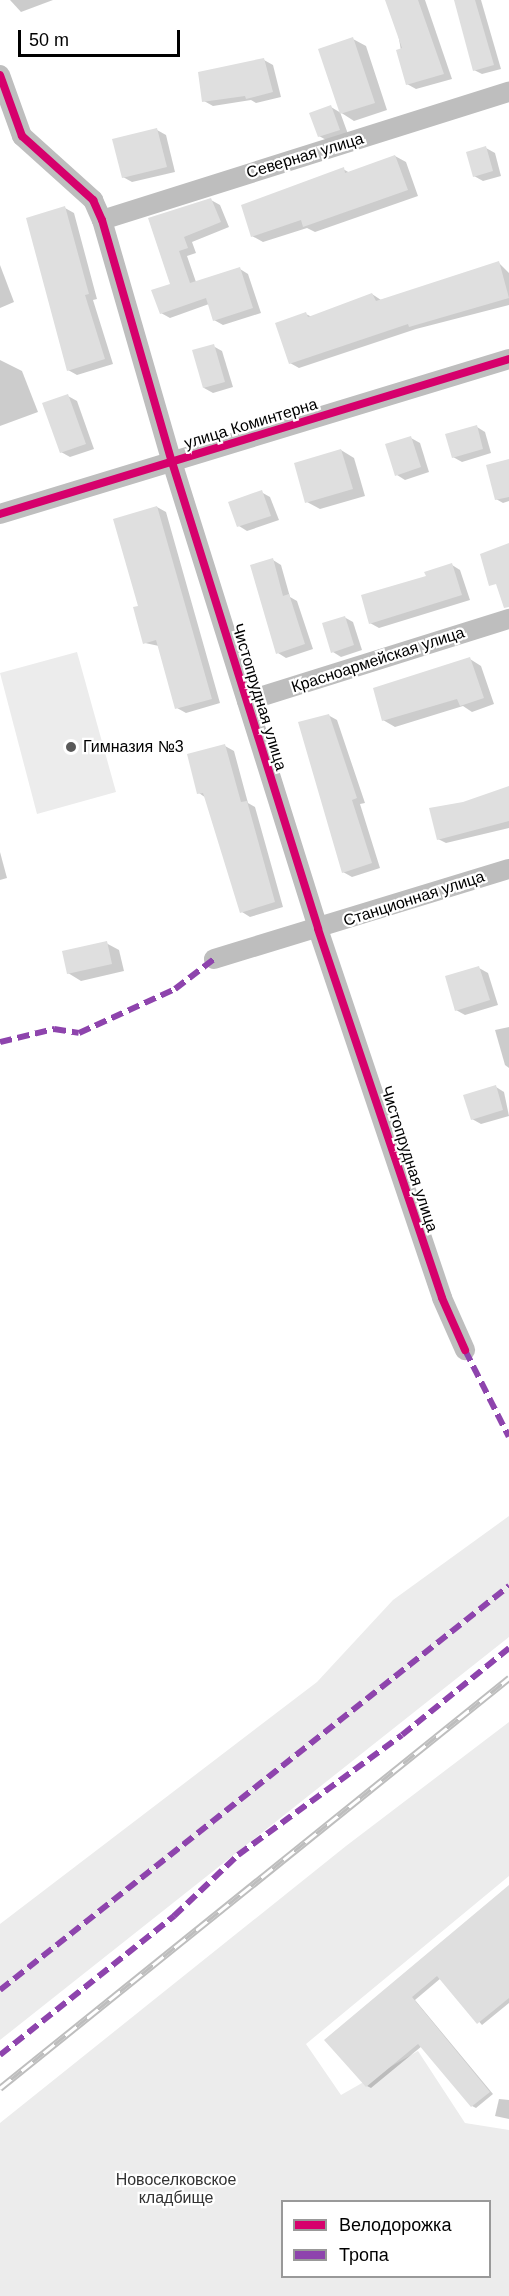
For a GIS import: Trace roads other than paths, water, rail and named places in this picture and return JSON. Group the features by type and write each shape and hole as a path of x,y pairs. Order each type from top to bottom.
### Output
{"street":[{"name":"Чистопрудная улица","path":"0,75 22,136 93,200 102,220 172,462 318,929 442,1298 465,1350"},
{"name":"Северная улица","path":"102,220 509,92"},
{"name":"улица Коминтерна","path":"0,514 509,359"},
{"name":"Красноармейская улица","path":"247,702 509,619"},
{"name":"Станционная улица","path":"214,959 509,869"}],"railway":[{"path":"0,2088 509,1678"}],"place":[{"name":"Гимназия №3","path":"71,747"}],"park label":[{"name":"Новоселковское кладбище","path":"176,2189"}]}
